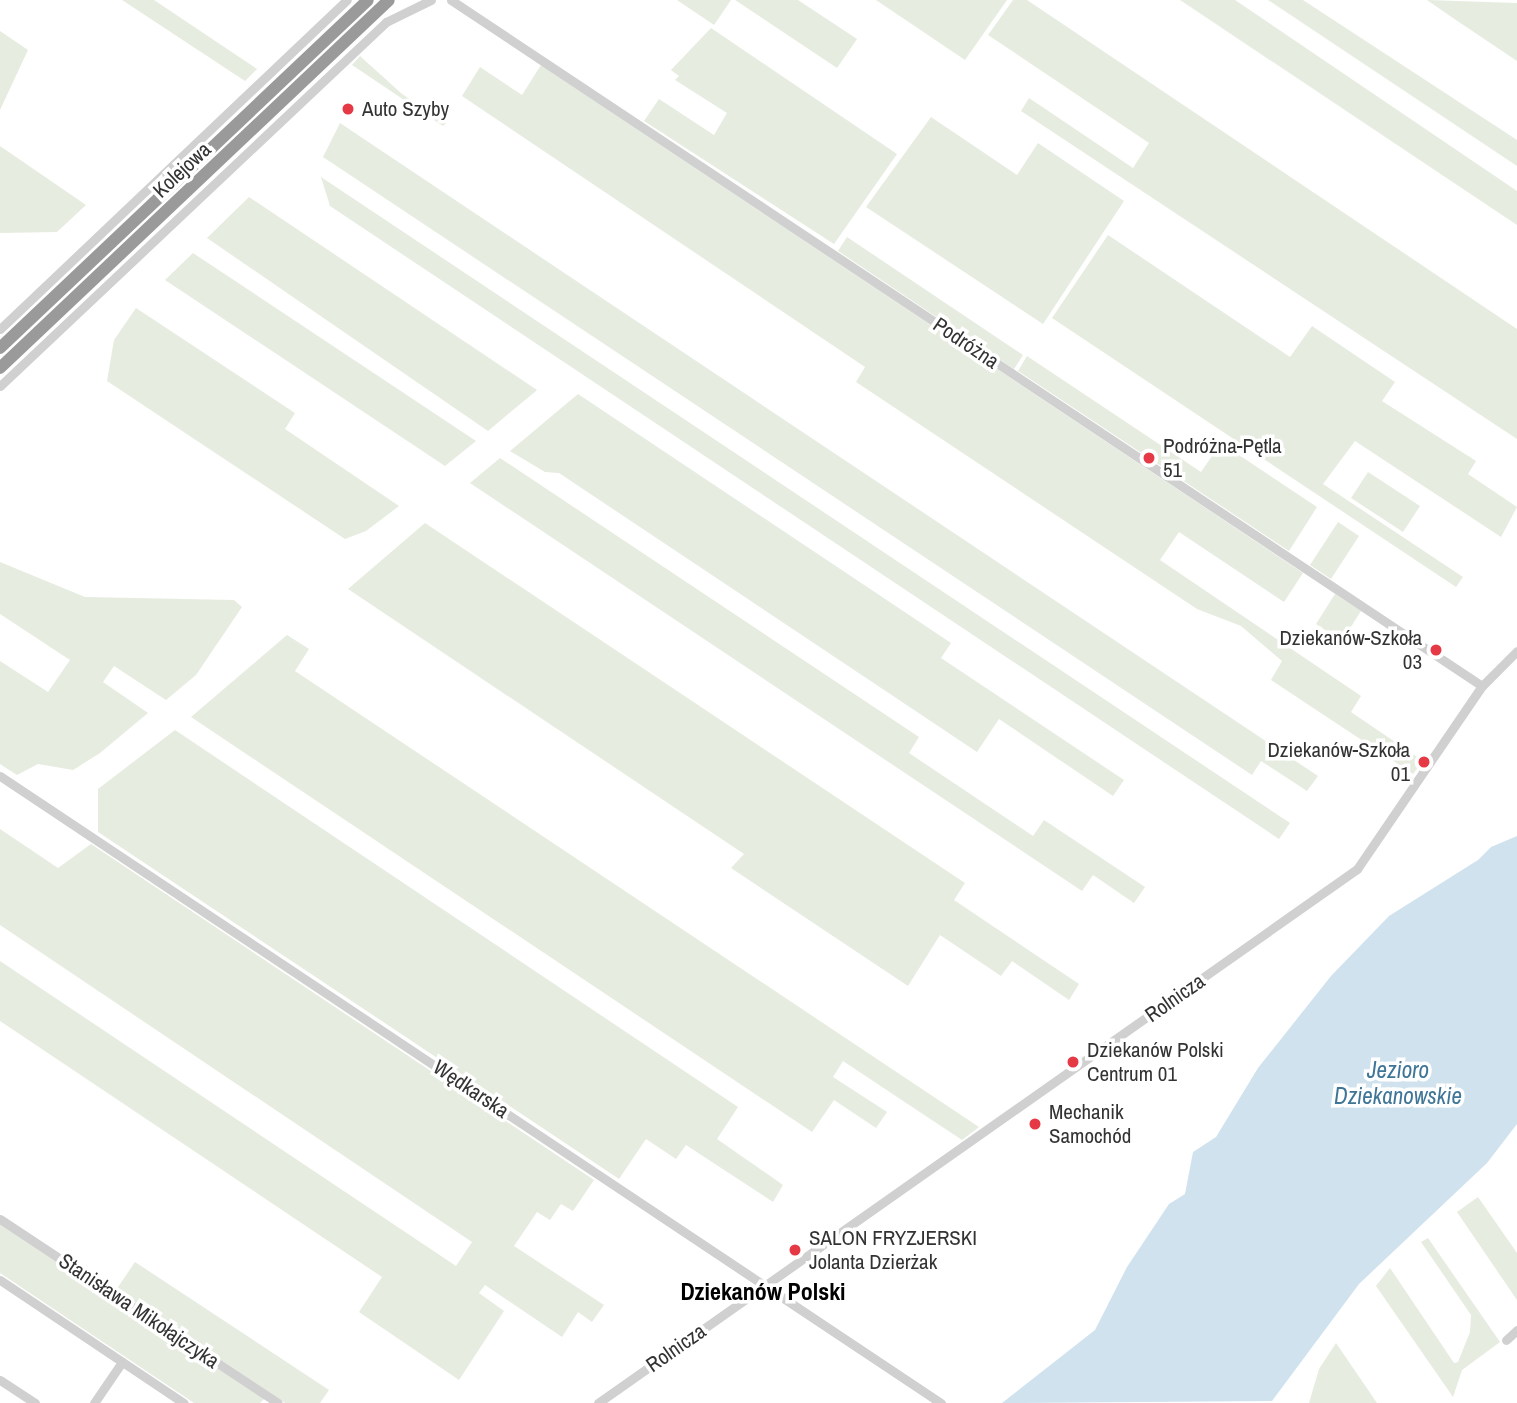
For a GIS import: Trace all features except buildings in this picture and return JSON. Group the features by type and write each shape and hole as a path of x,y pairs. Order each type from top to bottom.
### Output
{"highway":[{"name":"Kolejowa","path":"0,348 368,0"},
{"name":"Kolejowa","path":"0,368 389,0"}],"street":[{"path":"0,329 347,0"},
{"path":"0,386 386,22 431,0"},
{"name":"Podróżna","path":"451,0 1482,686"},
{"name":"Rolnicza","path":"598,1403 1357,869 1482,686 1517,650"},
{"name":"Wędkarska","path":"0,776 941,1403"},
{"name":"Stanisława Mikołajczyka","path":"0,1219 278,1403"},
{"path":"0,1280 184,1403"},
{"path":"1506,1340 1517,1329"},
{"path":"94,1403 122,1362"},
{"path":"0,1380 35,1403"}],"shaded area":[{"path":"122,0 154,0 257,69 245,81"},
{"path":"677,0 731,0 714,25"},
{"path":"735,0 798,0 857,39 837,68"},
{"path":"876,0 1007,0 965,60"},
{"path":"1013,0 1027,0 1517,329 1517,439 1021,111 1029,98 1133,168 1149,143 988,35"},
{"path":"1180,0 1235,0 1517,191 1517,225"},
{"path":"1268,0 1303,0 1517,140 1517,166"},
{"path":"1427,0 1517,3 1517,61 1450,16"},
{"path":"711,28 897,154 834,244 644,121 659,99 714,135 727,113 675,80 679,76 671,70"},
{"path":"0,31 28,50 0,110"},
{"path":"360,56 402,94 446,123 443,126 352,65"},
{"path":"541,65 1303,573 1284,602 1179,532 1160,560 1361,696 1351,712 1423,761 1413,774 1271,680 1282,661 1241,626 1197,609 856,382 865,367 462,96 480,67 522,95"},
{"path":"931,117 1017,175 1038,143 1124,201 1043,324 866,207"},
{"path":"340,123 1318,776 1307,791 1261,761 1252,775 323,157"},
{"path":"0,146 86,205 57,232 0,233"},
{"path":"321,177 1290,823 1279,839 330,206"},
{"path":"249,197 537,390 488,431 207,238"},
{"path":"1108,235 1290,357 1312,326 1395,382 1382,401 1476,461 1468,474 1517,507 1501,537 1355,441 1323,484 1463,577 1456,587 1052,318"},
{"path":"847,237 1023,355 1014,369 838,251"},
{"path":"193,253 476,441 445,466 165,280"},
{"path":"136,308 295,413 285,429 399,506 366,531 345,539 107,381 114,340"},
{"path":"1027,356 1201,472 1221,443 1317,507 1289,551 1018,371"},
{"path":"578,394 951,643 941,658 1124,780 1113,796 999,719 977,752 559,473 545,472 510,451"},
{"path":"500,458 919,737 909,753 1033,836 1044,820 1145,887 1134,903 1093,875 1082,891 470,483"},
{"path":"1368,472 1420,506 1403,532 1351,498"},
{"path":"1338,522 1359,536 1331,579 1310,565"},
{"path":"425,523 965,883 954,900 1079,984 1069,1000 1012,961 1001,976 940,935 908,986 731,868 744,854 348,589"},
{"path":"0,562 85,597 234,600 242,607 196,675 166,700 114,666 103,682 148,713 100,753 73,770 38,764 17,775 0,764 0,661 48,692 70,660 0,614"},
{"path":"1335,594 1361,611 1342,641 1316,624"},
{"path":"287,635 309,649 295,671 979,1127 962,1140 843,1061 833,1077 887,1112 876,1128 834,1100 812,1132 191,717"},
{"path":"175,730 738,1107 717,1139 783,1185 773,1202 686,1145 676,1159 646,1139 619,1179 98,832 98,789"},
{"path":"0,829 58,868 91,844 594,1180 573,1211 561,1204 550,1220 537,1212 514,1246 604,1305 592,1322 578,1312 562,1337 485,1285 479,1293 504,1311 459,1380 359,1312 382,1277 0,1021 0,961 456,1266 472,1242 0,925"},
{"path":"1478,1197 1517,1253 1517,1300 1457,1212"},
{"path":"0,1222 265,1398 260,1403 194,1403 0,1273"},
{"path":"1428,1238 1500,1342 1462,1370 1453,1397 1376,1286 1390,1268 1454,1363 1458,1362 1470,1332 1471,1315 1421,1242"},
{"path":"135,1262 329,1390 320,1403 285,1403 116,1290"},
{"path":"1336,1343 1377,1403 1309,1403 1319,1369"}],"water":[{"name":"Jezioro Dziekanowskie","path":"1517,836 1517,1124 1487,1163 1359,1284 1272,1401 1002,1403 1095,1330 1127,1267 1169,1204 1185,1194 1193,1152 1216,1137 1258,1068 1331,976 1389,916 1478,860 1491,847"}],"place":[{"name":"Auto Szyby","path":"348,109"},
{"name":"Podróżna-Pętla 51","path":"1149,458"},
{"name":"Dziekanów-Szkoła 03","path":"1436,650"},
{"name":"Dziekanów-Szkoła 01","path":"1424,762"},
{"name":"Dziekanów Polski Centrum 01","path":"1073,1062"},
{"name":"Mechanik Samochód","path":"1035,1124"},
{"name":"SALON FRYZJERSKI Jolanta Dzierżak","path":"795,1250"}],"district":[{"name":"Dziekanów Polski","path":"763,1292"}]}
